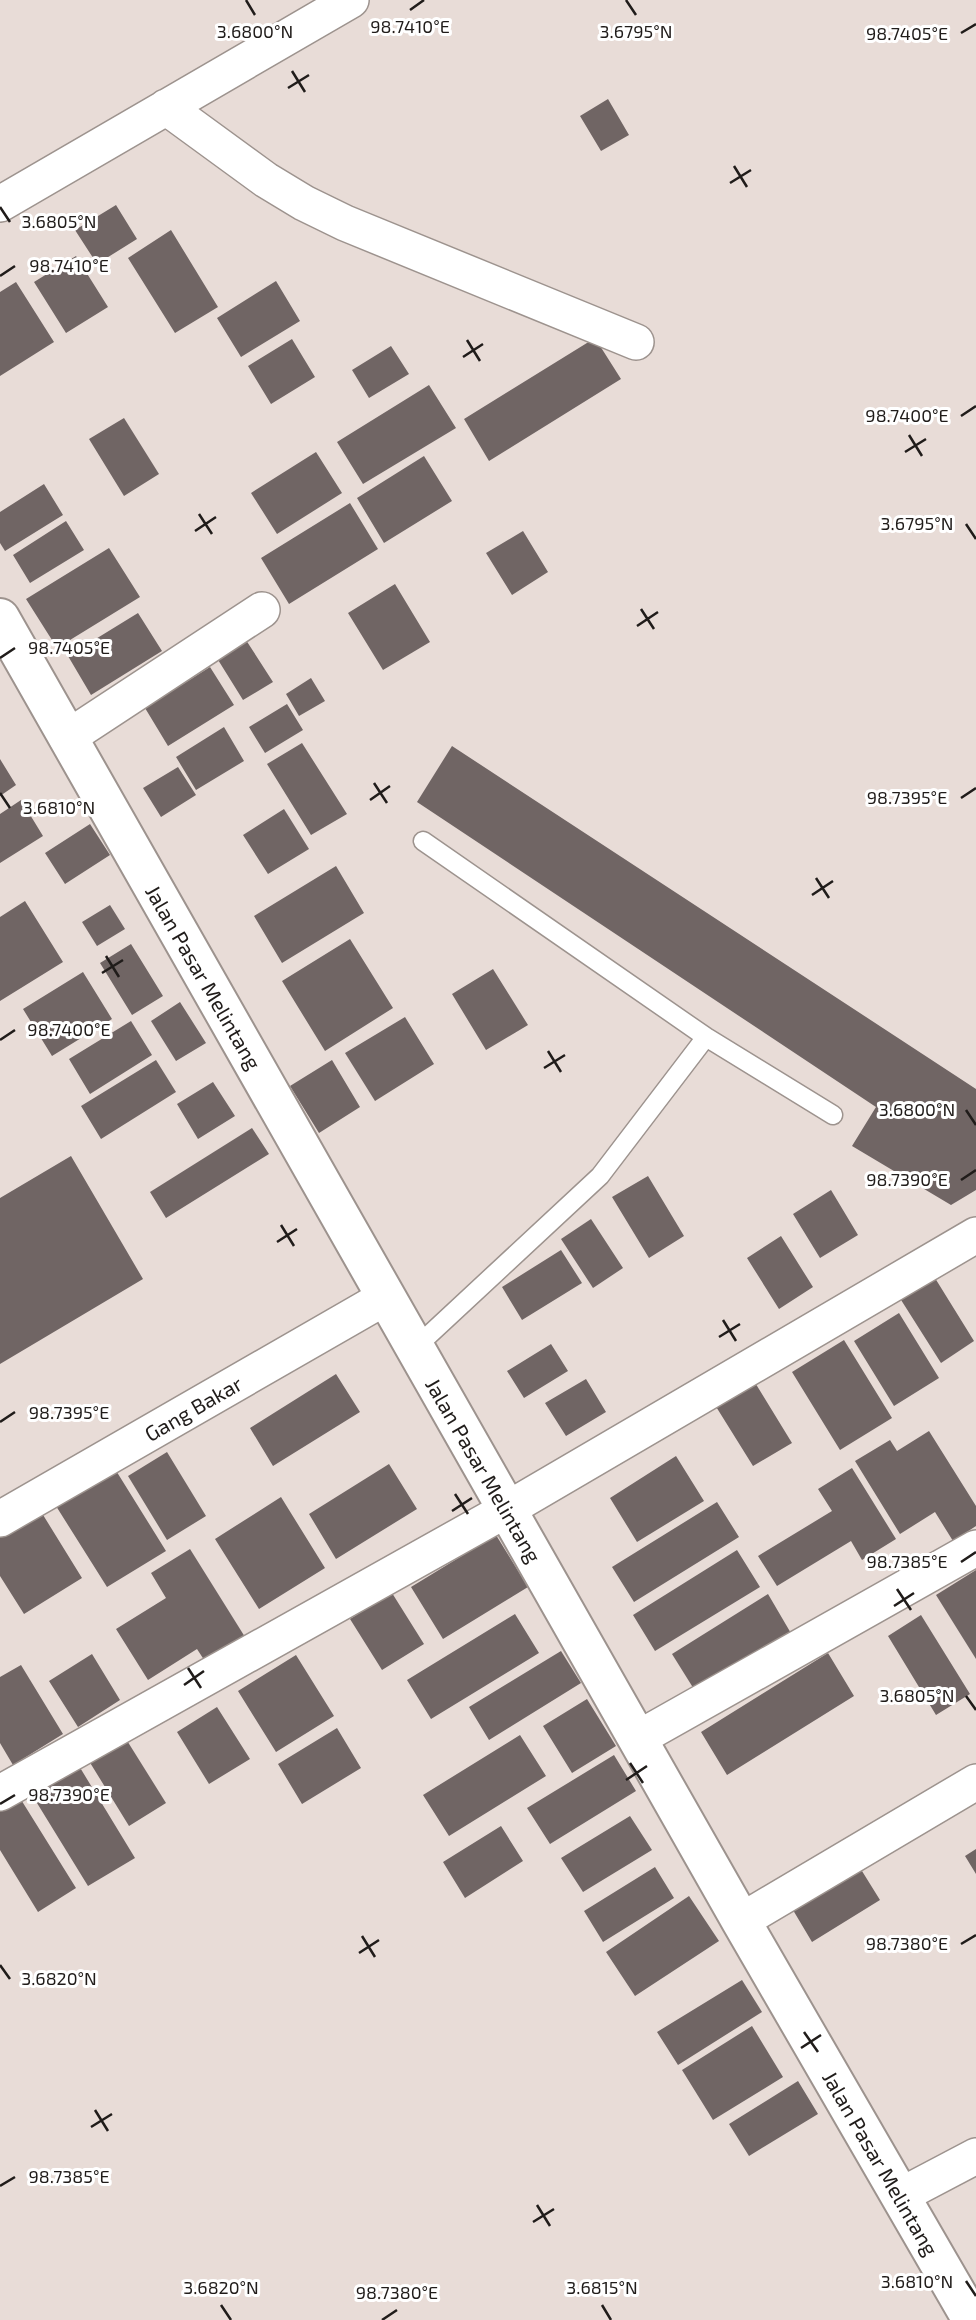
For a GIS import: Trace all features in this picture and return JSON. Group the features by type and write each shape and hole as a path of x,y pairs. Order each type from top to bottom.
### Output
{"street":[{"path":"0,204 351,0"},
{"path":"166,107 266,180 304,204 636,342"},
{"path":"67,738 262,610"},
{"name":"Jalan Pasar Melintang","path":"0,618 637,1740 972,2320"},
{"path":"0,1793 506,1510 976,1235"},
{"name":"Gang Bakar","path":"0,1519 386,1297"},
{"path":"637,1740 976,1548"},
{"path":"741,1921 976,1782"},
{"path":"900,2196 976,2156"}],"lane":[{"path":"423,841 706,1037 833,1115"},
{"path":"415,1348 600,1176 706,1037"}],"building":[{"path":"608,99 629,135 601,151 580,116"},
{"path":"116,205 137,239 97,264 75,230"},
{"path":"171,230 218,307 175,333 128,258"},
{"path":"76,256 108,307 66,333 34,282"},
{"path":"276,281 300,321 241,357 217,318"},
{"path":"16,282 54,342 0,376 0,292"},
{"path":"595,338 621,379 489,461 464,419"},
{"path":"292,339 315,377 271,404 248,366"},
{"path":"391,346 409,374 369,398 352,370"},
{"path":"429,385 456,428 363,484 337,442"},
{"path":"124,418 159,474 124,496 89,439"},
{"path":"316,452 342,493 277,534 251,493"},
{"path":"424,456 452,501 384,543 357,498"},
{"path":"44,484 63,515 5,551 0,543 0,512"},
{"path":"350,503 378,549 289,604 261,558"},
{"path":"66,521 84,550 30,583 13,555"},
{"path":"523,531 548,572 512,595 486,553"},
{"path":"109,548 140,597 57,648 26,599"},
{"path":"395,584 430,642 383,670 348,613"},
{"path":"138,613 162,651 91,695 68,656"},
{"path":"244,637 273,682 243,700 215,655"},
{"path":"210,667 234,705 168,746 145,708"},
{"path":"311,678 325,701 299,716 286,694"},
{"path":"287,704 303,730 265,753 249,727"},
{"path":"224,727 244,761 196,790 176,757"},
{"path":"302,743 347,814 311,835 267,764"},
{"path":"452,746 976,1089 976,1190 951,1205 852,1146 876,1107 417,802"},
{"path":"0,759 16,785 0,796"},
{"path":"178,767 196,795 161,817 143,788"},
{"path":"21,800 43,836 0,863 0,814"},
{"path":"284,809 309,849 268,874 243,835"},
{"path":"90,824 110,855 65,884 45,853"},
{"path":"336,866 364,913 282,963 254,916"},
{"path":"25,901 63,962 0,1001 0,917"},
{"path":"110,905 125,929 97,946 82,922"},
{"path":"350,939 393,1008 325,1051 282,981"},
{"path":"131,944 163,996 132,1015 100,963"},
{"path":"493,969 528,1025 486,1050 452,994"},
{"path":"83,972 112,1019 52,1056 23,1009"},
{"path":"180,1002 206,1043 176,1061 151,1021"},
{"path":"405,1017 434,1064 375,1101 345,1053"},
{"path":"131,1021 152,1055 90,1094 69,1059"},
{"path":"156,1060 176,1092 101,1139 81,1106"},
{"path":"332,1060 360,1107 319,1133 290,1086"},
{"path":"213,1082 235,1116 198,1139 177,1104"},
{"path":"252,1128 269,1154 166,1218 150,1192"},
{"path":"71,1156 143,1279 0,1364 0,1198"},
{"path":"648,1176 684,1236 649,1258 612,1197"},
{"path":"831,1190 858,1235 820,1258 793,1214"},
{"path":"591,1219 623,1268 593,1288 561,1239"},
{"path":"781,1236 813,1287 779,1309 747,1258"},
{"path":"561,1250 582,1283 522,1320 502,1287"},
{"path":"930,1270 974,1341 941,1363 896,1292"},
{"path":"899,1313 939,1378 894,1406 854,1341"},
{"path":"844,1340 892,1418 840,1450 792,1372"},
{"path":"551,1344 568,1371 524,1398 507,1371"},
{"path":"336,1374 360,1412 273,1466 250,1428"},
{"path":"586,1379 606,1412 566,1436 545,1403"},
{"path":"754,1381 792,1443 753,1466 715,1405"},
{"path":"929,1431 976,1506 976,1526 953,1541 935,1512 900,1534 855,1461 890,1440 897,1451"},
{"path":"167,1452 206,1516 167,1540 128,1476"},
{"path":"676,1456 704,1501 637,1542 610,1498"},
{"path":"389,1464 417,1509 336,1559 309,1514"},
{"path":"852,1468 896,1539 862,1560 851,1541 777,1586 758,1556 832,1511 818,1489"},
{"path":"115,1469 166,1551 107,1587 56,1506"},
{"path":"281,1497 325,1568 259,1609 215,1539"},
{"path":"717,1502 739,1537 634,1602 612,1567"},
{"path":"40,1510 82,1578 24,1614 0,1576 0,1536"},
{"path":"496,1535 528,1587 443,1639 411,1587"},
{"path":"190,1549 250,1645 210,1669 197,1649 148,1680 116,1629 166,1598 151,1573"},
{"path":"737,1550 760,1587 655,1651 633,1615"},
{"path":"976,1570 976,1659 936,1595"},
{"path":"392,1593 424,1644 382,1670 350,1619"},
{"path":"768,1594 792,1635 697,1694 672,1654"},
{"path":"515,1614 539,1653 431,1719 407,1680"},
{"path":"921,1615 970,1694 936,1715 888,1636"},
{"path":"561,1651 581,1683 489,1740 469,1707"},
{"path":"828,1653 854,1696 727,1775 701,1732"},
{"path":"92,1654 120,1700 78,1727 49,1681"},
{"path":"296,1655 334,1716 276,1752 238,1691"},
{"path":"21,1665 63,1734 13,1765 0,1743 0,1677"},
{"path":"587,1699 616,1746 572,1773 543,1726"},
{"path":"217,1707 250,1759 209,1784 177,1732"},
{"path":"337,1728 361,1768 302,1804 278,1764"},
{"path":"520,1735 546,1776 449,1836 423,1795"},
{"path":"126,1739 166,1803 129,1826 89,1761"},
{"path":"614,1755 636,1791 550,1844 527,1808"},
{"path":"76,1761 135,1858 88,1886 29,1790"},
{"path":"15,1790 76,1888 38,1912 0,1850 0,1799"},
{"path":"630,1816 652,1850 583,1892 561,1858"},
{"path":"501,1826 523,1861 465,1898 443,1862"},
{"path":"976,1849 976,1874 965,1856"},
{"path":"857,1863 880,1900 812,1942 790,1905"},
{"path":"655,1867 674,1898 603,1942 584,1911"},
{"path":"689,1896 719,1941 635,1996 606,1952"},
{"path":"742,1980 762,2012 678,2065 657,2032"},
{"path":"752,2026 783,2077 713,2120 682,2070"},
{"path":"798,2081 818,2114 749,2156 729,2124"}]}
